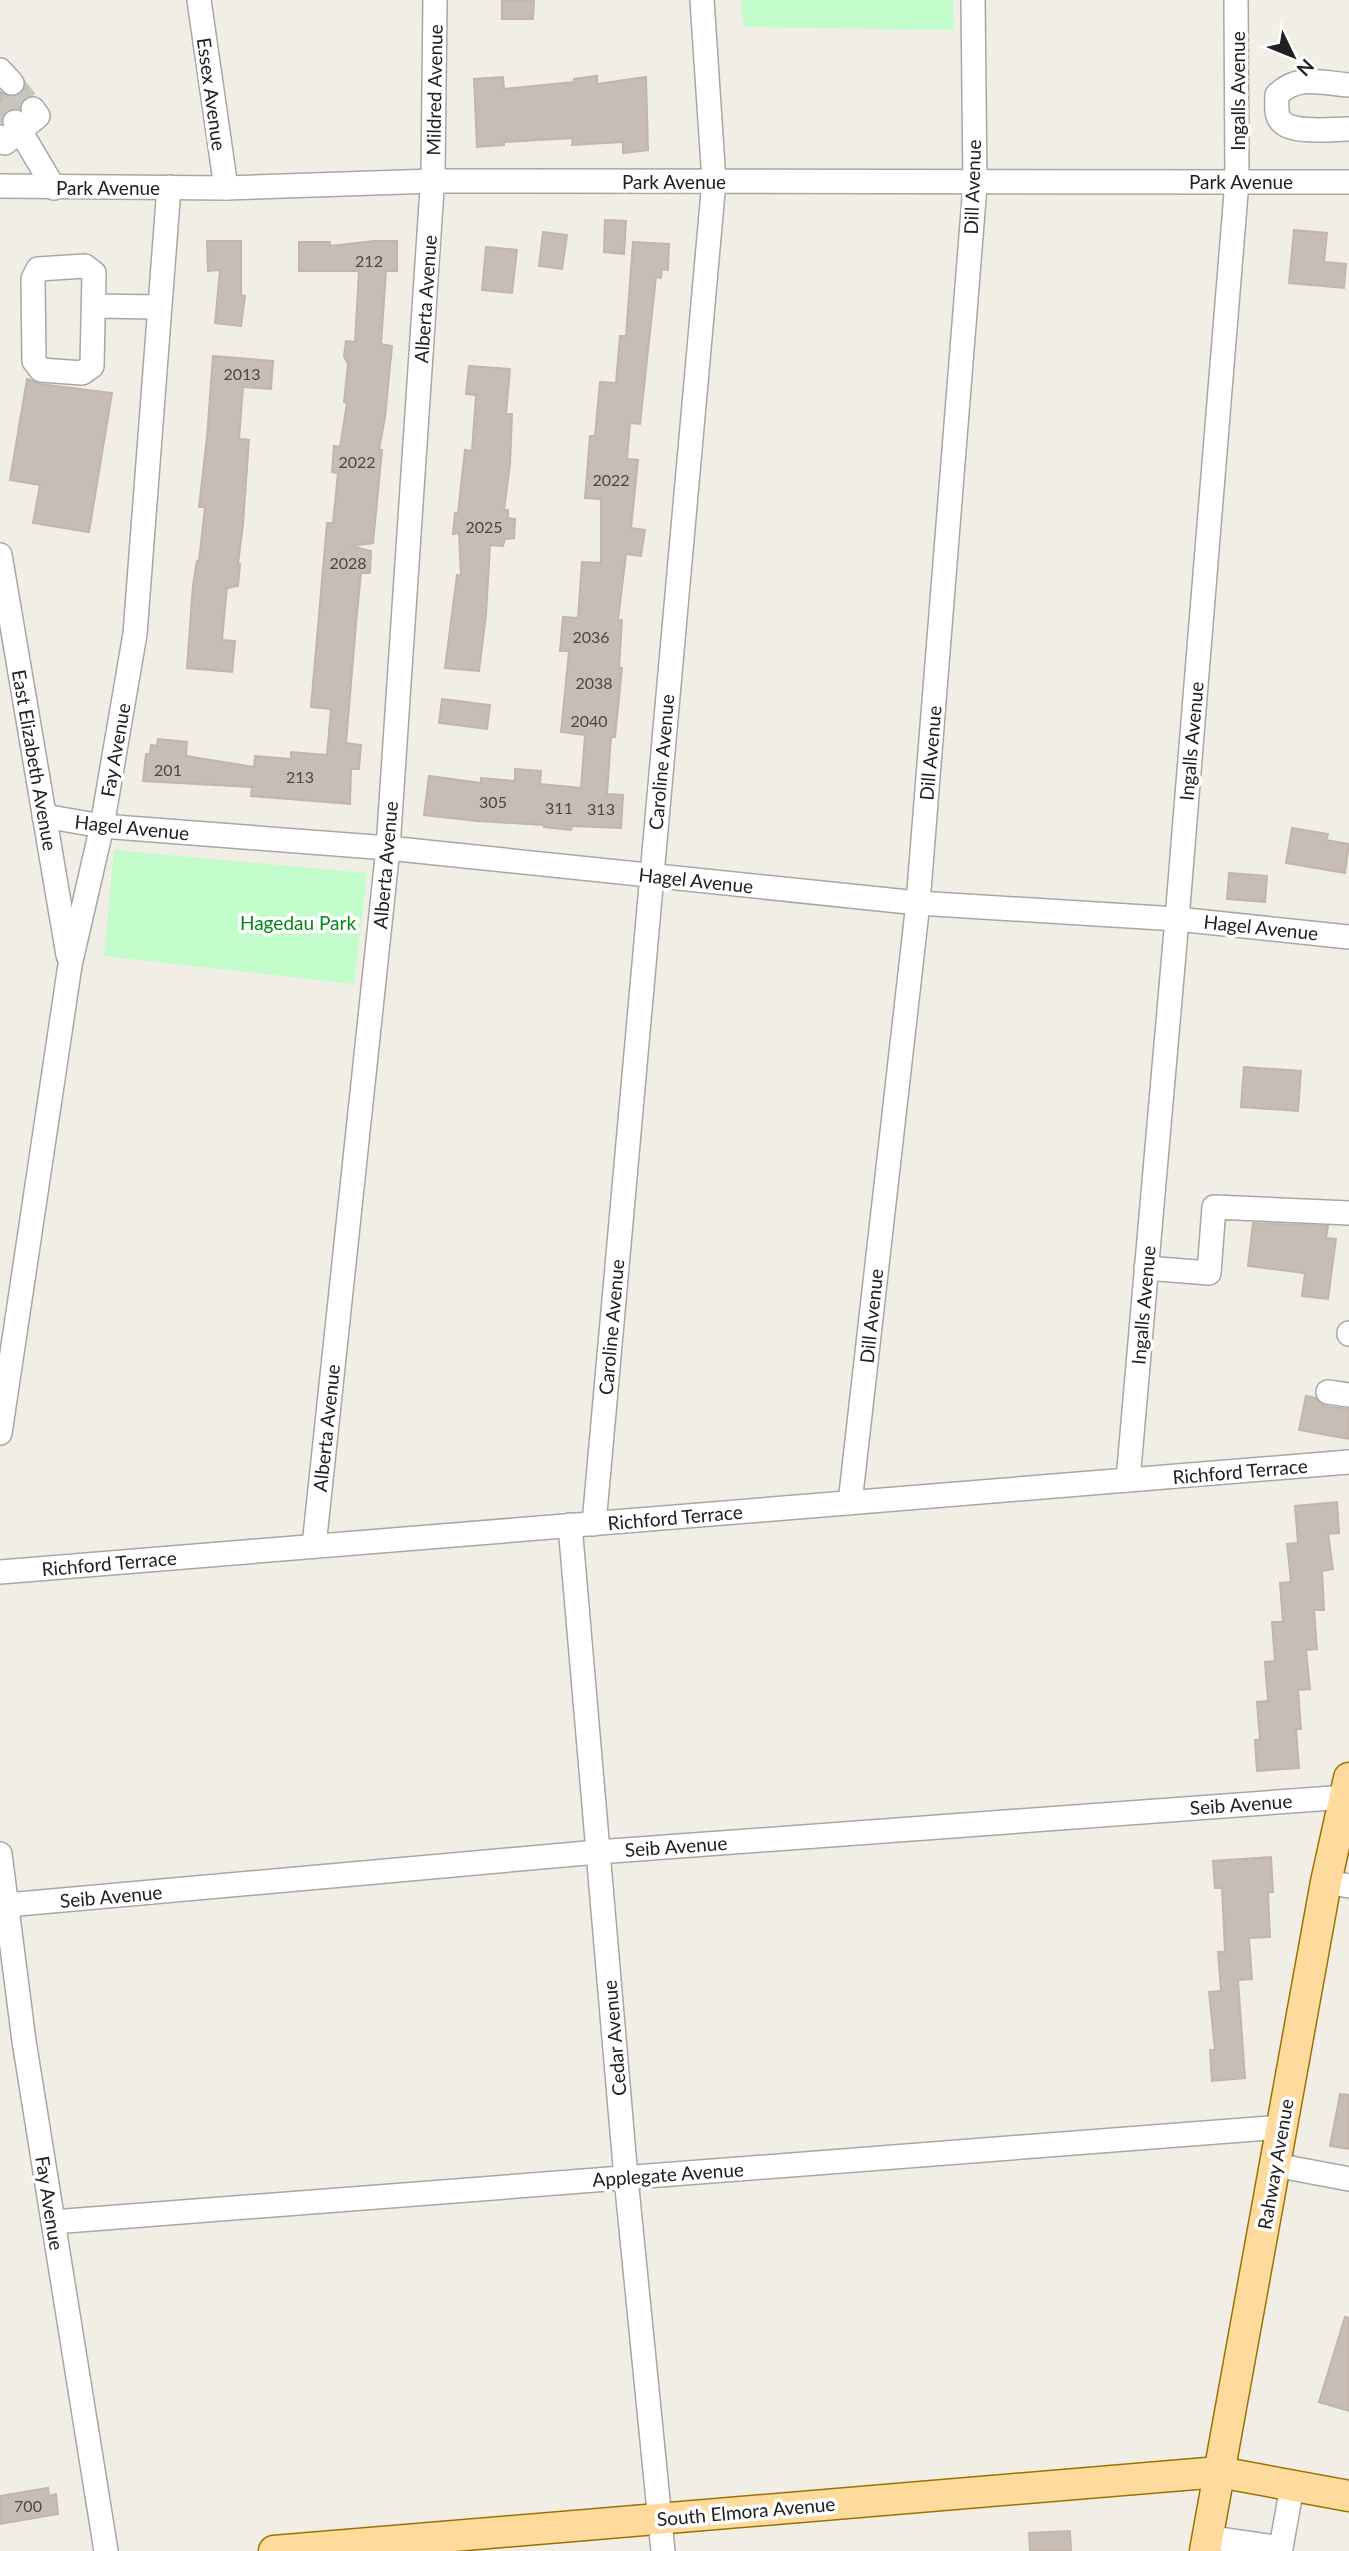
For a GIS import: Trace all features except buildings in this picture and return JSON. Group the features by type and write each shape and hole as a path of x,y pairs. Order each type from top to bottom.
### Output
{"main road":[{"name":"Rahway Avenue","path":"1206,2544 1282,2127 1338,1884 1348,1787"},
{"name":"South Elmora Avenue","path":"274,2551 1219,2472 1349,2496"}],"street":[{"name":"Essex Avenue","path":"199,0 226,188"},
{"name":"Mildred Avenue","path":"433,181 435,0"},
{"name":"Caroline Avenue","path":"594,1524 713,181 702,0"},
{"name":"Dill Avenue","path":"850,1503 918,903 975,180 973,0"},
{"name":"Ingalls Avenue","path":"1128,1480 1237,181 1236,0"},
{"path":"1349,85 1298,81 1287,85 1277,95 1278,114 1282,123 1297,129 1349,129"},
{"path":"17,124 54,187"},
{"name":"Park Avenue","path":"0,186 226,188 433,181 1349,182"},
{"name":"Alberta Avenue","path":"314,1546 388,848 433,181"},
{"name":"Fay Avenue","path":"0,1433 70,965 102,826 135,634 169,187"},
{"path":"85,266 94,273 94,306 92,366 82,373 41,370 34,361 33,279 38,269 85,266"},
{"path":"94,306 158,306"},
{"name":"East Elizabeth Avenue","path":"0,555 7,638 44,816 70,965"},
{"name":"Hagel Avenue","path":"44,816 102,826 388,848 918,903 1177,919 1349,937"},
{"path":"1146,1268 1209,1273 1214,1207 1349,1213"},
{"name":"Richford Terrace","path":"0,1572 1349,1462"},
{"name":"Cedar Avenue","path":"570,1525 626,2178 662,2518 663,2551"},
{"name":"Seib Avenue","path":"7,1905 1348,1787"},
{"name":"Fay Avenue","path":"0,1854 24,2041 106,2551"},
{"name":"Applegate Avenue","path":"53,2222 1282,2127"},
{"path":"1275,2165 1349,2179"},
{"path":"1206,2544 1287,2550 1292,2486"}],"green space":[{"path":"740,0 953,0 954,30 744,27"},
{"name":"Hagedau Park","path":"114,850 367,873 354,984 104,956"}],"tunnel":[{"path":"12,83 33,109"},
{"path":"0,103 15,122"}]}
